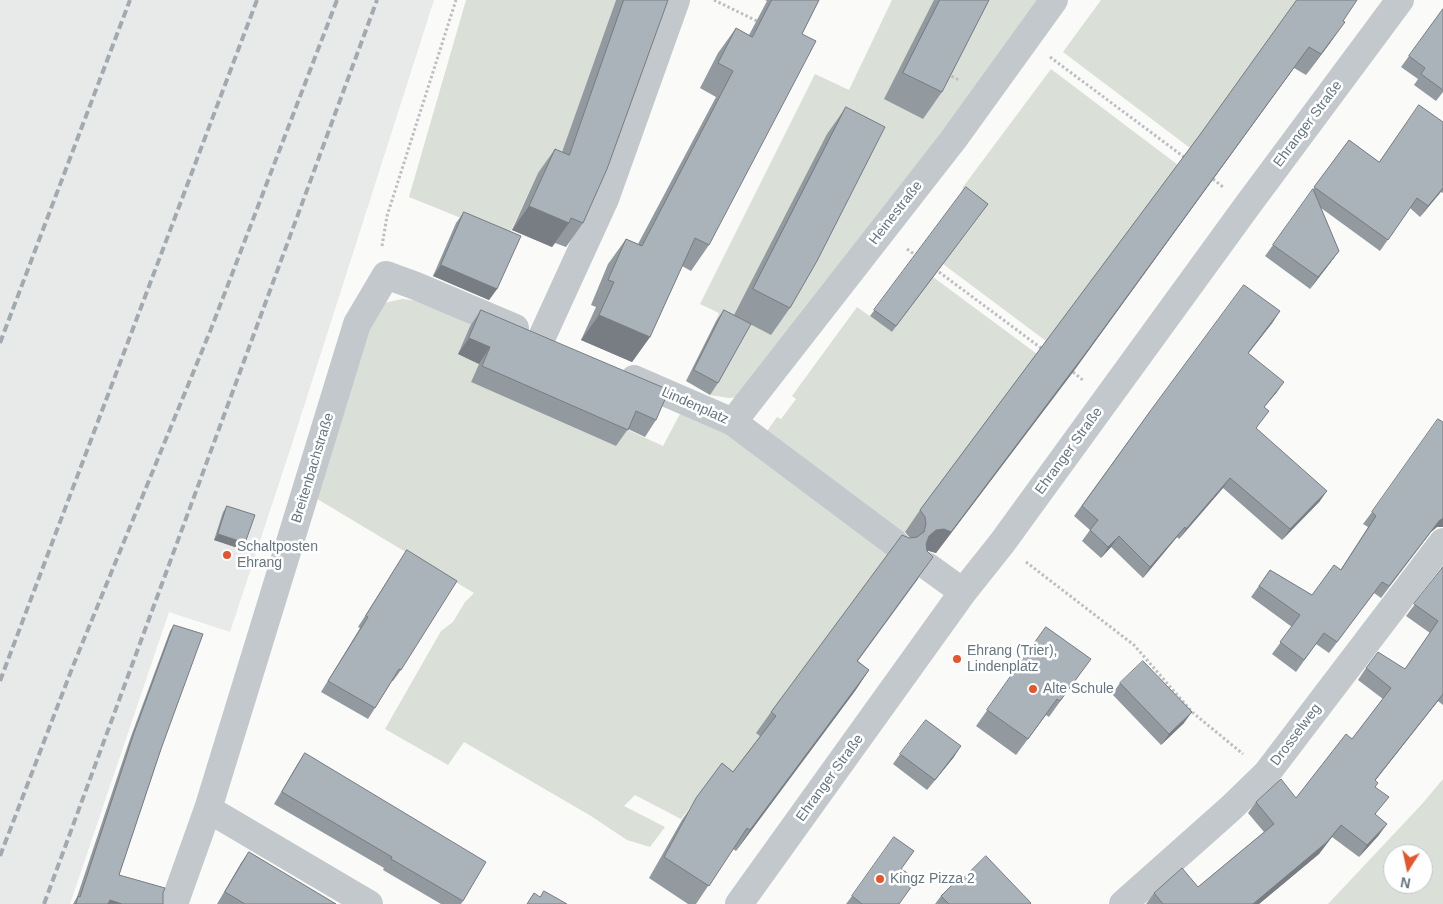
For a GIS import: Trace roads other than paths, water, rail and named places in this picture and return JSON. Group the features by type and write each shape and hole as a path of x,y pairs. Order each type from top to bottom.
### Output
{"street":[{"name":"Breitenbachstraße","path":"174,904 208,809 357,324 386,275 550,343 605,199 676,0"},
{"name":"Heinestraße","path":"733,422 953,140 1054,0"},
{"name":"Ehranger Straße","path":"740,904 963,592 1002,543 1241,214 1400,0"},
{"name":"Lindenplatz","path":"614,370 733,422 896,544"},
{"name":"Drosselweg","path":"1123,904 1232,808 1267,773 1443,542"},
{"path":"926,566 963,592"},
{"path":"208,809 369,904"}],"railway":[{"path":"0,343 130,0"},
{"path":"0,681 257,0"},
{"path":"0,856 73,666 211,329 337,0"},
{"path":"44,904 377,0"}],"place":[{"name":"Schaltposten Ehrang","path":"227,555"},
{"name":"Ehrang (Trier), Lindenplatz","path":"957,659"},
{"name":"Alte Schule","path":"1033,689"},
{"name":"Kingz Pizza 2","path":"880,879"}]}
